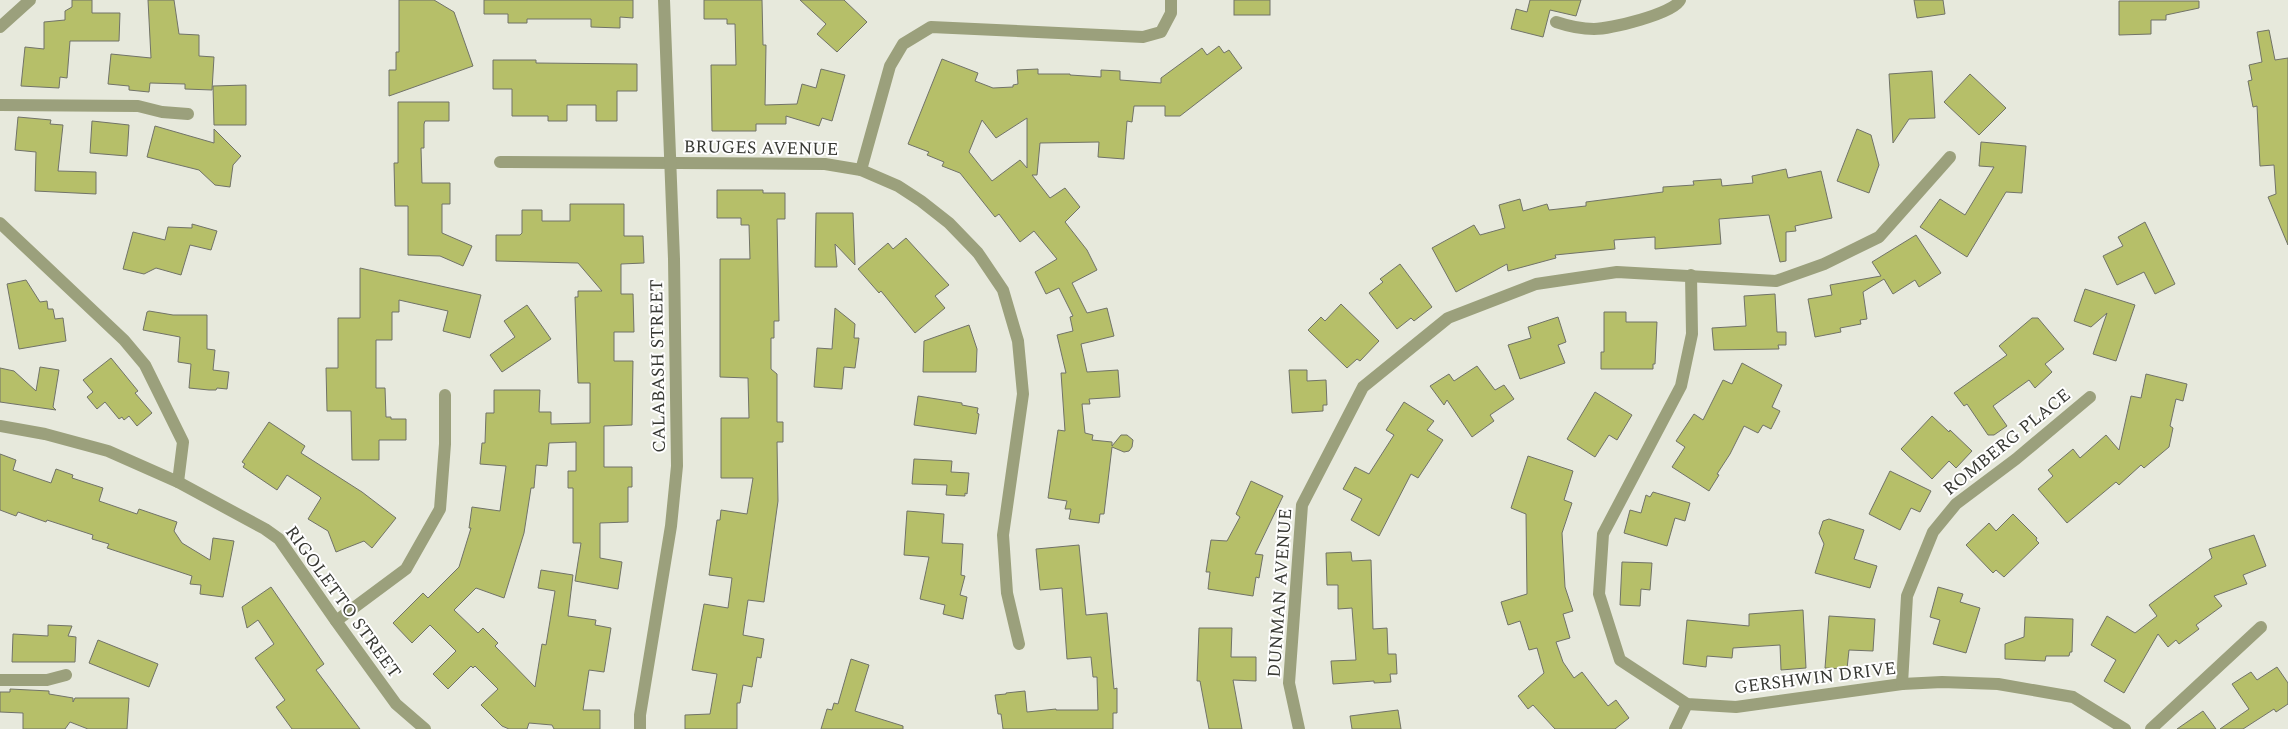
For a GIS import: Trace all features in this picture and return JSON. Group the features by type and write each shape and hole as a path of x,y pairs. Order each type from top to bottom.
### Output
{"street":[{"path":"0,27 30,0"},
{"name":"CALABASH STREET","path":"640,729 640,714 671,526 678,466 664,0"},
{"path":"861,170 890,66 903,44 931,27 1143,37 1161,32 1171,13 1171,0"},
{"path":"1556,22 1573,27 1593,29 1608,27 1666,11 1678,4 1680,0"},
{"path":"0,105 138,106 162,112 188,114"},
{"name":"DUNMAN AVENUE","path":"1299,729 1289,683 1302,505 1363,387 1448,318 1536,284 1617,272 1776,281 1824,264 1879,237 1950,157"},
{"name":"BRUGES AVENUE","path":"500,162 800,163 861,170 898,186 949,223 978,253 1003,290 1018,341 1023,394 1003,534 1006,593 1019,644"},
{"path":"0,223 124,340 145,364 183,442 178,482"},
{"name":"GERSHWIN DRIVE","path":"1691,275 1692,334 1680,386 1603,534 1599,594 1620,660 1687,704 1736,707 1902,684 1942,682 1998,684 2073,697 2125,729"},
{"path":"336,622 406,569 440,509 445,444 445,394"},
{"name":"ROMBERG PLACE","path":"1902,684 1907,596 1932,532 1956,504 2016,459 2090,397"},
{"name":"RIGOLETTO STREET","path":"0,426 45,434 108,451 178,482 265,529 279,539 336,622 396,704 425,729"},
{"path":"2151,729 2261,627"},
{"path":"0,680 47,680 66,675"},
{"path":"1675,729 1687,704"}],"building":[{"path":"72,0 92,0 92,13 120,13 119,41 70,41 67,78 60,77 59,88 21,86 25,47 44,49 44,22 65,20 65,11 72,7"},
{"path":"148,0 174,0 179,34 199,35 199,56 214,57 212,90 185,89 185,84 150,83 149,92 129,90 129,86 108,84 111,54 151,58"},
{"path":"399,0 434,0 454,12 473,66 389,96 389,70 396,70 396,52 399,52"},
{"path":"484,0 633,0 633,18 620,17 620,28 591,27 591,19 527,19 527,23 508,23 508,14 484,14"},
{"path":"704,0 762,0 763,45 766,45 765,105 797,104 802,84 816,88 821,69 845,75 832,121 822,118 819,126 786,116 786,124 756,124 756,131 712,131 711,65 736,65 735,24 727,24 727,19 704,19"},
{"path":"800,0 844,0 867,22 837,52 817,34 826,24"},
{"path":"1234,0 1270,0 1270,15 1234,15"},
{"path":"1530,0 1581,0 1576,16 1550,10 1543,37 1511,29 1516,9 1527,12"},
{"path":"1914,0 1943,0 1945,14 1917,18"},
{"path":"2119,1 2199,1 2199,8 2166,15 2166,20 2151,20 2151,34 2119,35"},
{"path":"2269,30 2275,60 2288,58 2288,245 2268,197 2276,194 2274,165 2260,166 2257,106 2253,107 2248,81 2252,80 2249,65 2262,62 2257,32"},
{"path":"1219,46 1224,53 1229,50 1242,68 1180,116 1165,116 1165,106 1134,106 1132,122 1127,121 1124,159 1098,157 1099,142 1040,143 1037,175 1032,175 1050,198 1065,188 1080,207 1065,222 1087,250 1097,270 1072,283 1087,313 1107,308 1114,336 1081,344 1087,372 1118,370 1120,397 1089,399 1090,404 1082,404 1085,433 1093,435 1092,440 1112,442 1112,446 1121,435 1127,435 1133,440 1129,451 1124,452 1112,447 1104,514 1100,514 1099,523 1069,519 1071,509 1065,509 1067,501 1048,498 1058,430 1065,431 1061,373 1066,373 1057,335 1073,331 1070,317 1073,316 1059,288 1046,294 1035,272 1057,259 1034,231 1020,242 999,214 995,217 960,173 942,166 944,162 927,155 929,152 908,144 942,59 978,73 975,81 993,88 1013,87 1013,85 1018,84 1017,70 1038,69 1038,74 1070,74 1101,77 1101,70 1120,71 1120,80 1161,83 1161,78 1202,48 1207,55","holes":["1027,118 1027,168 1020,160 992,181 969,152 982,120 996,138"]},
{"path":"493,60 536,60 536,63 637,64 637,91 617,91 617,121 596,121 596,105 567,105 567,121 548,121 548,116 512,116 512,89 493,89"},
{"path":"1932,71 1935,118 1909,119 1893,143 1889,74"},
{"path":"1970,74 2006,108 1979,135 1944,102"},
{"path":"246,85 246,125 214,125 213,86"},
{"path":"398,102 449,102 449,121 425,121 424,124 424,148 421,148 422,183 450,183 450,204 442,204 442,233 472,246 463,266 440,256 408,255 408,206 395,206 394,163 398,163"},
{"path":"18,117 51,120 50,124 63,125 58,171 96,172 96,194 35,191 36,152 15,150"},
{"path":"92,121 129,125 127,156 90,153"},
{"path":"155,126 214,143 214,129 241,156 233,165 230,187 215,185 199,170 147,157"},
{"path":"1857,129 1871,135 1879,165 1869,193 1837,181"},
{"path":"1981,142 2026,146 2022,193 2006,192 1967,257 1920,227 1940,199 1965,215 1994,167 1979,166"},
{"path":"1786,169 1788,178 1821,171 1832,218 1795,226 1796,231 1786,232 1786,261 1780,262 1769,215 1719,219 1721,244 1655,249 1655,237 1614,240 1615,249 1555,255 1556,258 1508,271 1507,264 1456,292 1432,248 1474,225 1480,235 1505,228 1499,205 1520,199 1523,211 1547,204 1549,210 1586,206 1586,202 1663,192 1663,187 1694,185 1693,181 1721,179 1722,186 1753,183 1752,176"},
{"path":"717,190 763,190 763,193 785,193 785,219 777,219 779,321 774,321 774,338 771,338 771,369 777,374 777,422 783,422 783,442 777,442 778,501 764,602 748,600 743,635 764,639 761,658 757,657 752,687 743,685 740,703 737,703 737,729 685,729 685,715 710,714 717,674 692,670 704,604 728,608 732,578 709,575 717,520 720,520 721,510 747,514 753,478 721,478 721,418 749,418 748,378 720,377 720,259 750,259 749,225 741,225 741,218 717,218"},
{"path":"570,204 624,204 624,236 643,236 644,263 621,264 621,294 633,294 634,332 614,332 614,361 633,361 632,425 604,426 604,467 632,467 632,487 628,487 628,522 600,523 600,558 622,562 618,589 575,581 581,543 573,543 573,488 568,488 568,471 576,471 576,442 549,443 547,466 536,465 534,488 531,488 524,533 504,598 476,588 454,610 478,633 483,628 498,643 495,646 535,687 542,644 546,645 555,591 538,588 541,570 573,575 568,616 596,620 595,625 611,628 604,672 589,670 583,710 600,710 600,729 554,729 552,725 529,723 527,729 509,729 502,726 481,705 498,689 475,666 473,668 471,666 448,689 433,674 456,651 430,625 412,643 393,623 423,593 428,598 459,567 471,528 469,528 472,507 500,511 506,466 480,464 482,443 485,443 486,413 494,413 494,390 540,390 539,412 551,412 551,424 590,423 590,383 578,383 575,297 578,297 578,291 602,291 578,263 496,261 496,235 520,235 522,233 522,210 542,210 542,221 570,221"},
{"path":"816,213 853,213 855,265 835,244 837,267 815,267"},
{"path":"2145,222 2175,284 2155,294 2144,272 2117,285 2103,256 2123,246 2118,237"},
{"path":"192,224 217,231 211,250 190,245 181,275 156,268 144,274 123,269 133,232 165,240 168,227 192,228"},
{"path":"1916,235 1941,273 1919,287 1915,280 1893,294 1884,279 1863,292 1867,319 1860,320 1861,324 1840,328 1841,332 1815,337 1808,299 1832,295 1830,285 1881,276 1872,262"},
{"path":"906,238 949,285 935,296 945,308 915,333 881,291 879,293 858,269 888,243 893,249"},
{"path":"1400,264 1432,307 1414,321 1411,318 1397,329 1369,293 1383,282 1380,279"},
{"path":"360,268 481,295 470,338 443,331 448,311 399,300 399,312 392,312 392,340 376,340 376,388 385,388 386,417 406,419 406,440 379,440 379,460 352,460 351,411 327,411 326,368 338,368 338,318 360,318"},
{"path":"26,280 40,302 47,301 48,309 53,309 55,319 63,318 66,341 19,349 7,284"},
{"path":"2085,289 2135,305 2116,361 2093,354 2107,313 2091,327 2074,321"},
{"path":"1775,294 1777,332 1786,332 1786,345 1778,345 1779,349 1714,350 1712,328 1746,326 1744,296"},
{"path":"1341,304 1379,341 1360,361 1357,359 1347,368 1308,330 1321,317 1325,321"},
{"path":"527,305 551,339 502,372 490,355 515,337 504,321"},
{"path":"835,308 855,324 854,338 859,338 855,368 844,367 842,389 814,387 817,348 832,349"},
{"path":"147,312 173,315 207,315 207,349 215,350 213,370 229,372 227,389 189,388 191,364 178,362 180,337 143,330"},
{"path":"1604,312 1626,312 1626,322 1657,322 1655,364 1653,364 1653,369 1601,369 1601,352 1604,352"},
{"path":"1558,317 1566,342 1558,345 1565,363 1520,379 1508,345 1531,338 1528,327"},
{"path":"2032,318 2038,318 2064,349 2045,364 2052,372 2035,388 2029,380 1993,406 2007,426 1994,435 1988,435 1967,404 1964,406 1954,393 2007,355 1999,346"},
{"path":"969,325 977,349 976,372 923,372 924,341"},
{"path":"111,358 138,391 135,393 152,413 137,426 129,416 124,420 122,417 119,419 105,402 97,409 87,397 93,392 83,380"},
{"path":"1742,363 1782,385 1772,407 1780,411 1771,429 1763,425 1758,433 1744,426 1709,491 1672,467 1685,447 1676,441 1694,414 1703,420 1723,380 1732,384"},
{"path":"1477,366 1495,390 1504,385 1514,399 1490,415 1494,421 1472,437 1447,400 1444,405 1430,386 1449,374 1454,381"},
{"path":"40,367 59,370 53,407 56,410 0,402 0,368 14,371 36,391"},
{"path":"1289,370 1307,370 1307,381 1326,380 1327,405 1323,405 1323,411 1292,413"},
{"path":"2146,374 2187,384 2183,401 2176,399 2170,426 2173,428 2169,447 2144,468 2141,465 2119,485 2116,482 2067,523 2038,489 2053,476 2048,470 2073,449 2080,458 2106,435 2119,450 2131,396 2141,398"},
{"path":"1595,392 1632,415 1617,440 1609,435 1595,457 1567,439"},
{"path":"918,396 962,403 962,405 978,408 976,434 914,425"},
{"path":"1404,402 1434,421 1427,430 1443,440 1418,478 1411,474 1379,536 1351,520 1362,499 1343,489 1355,467 1369,474 1394,435 1386,430"},
{"path":"1932,416 1972,451 1956,468 1949,461 1932,479 1901,449"},
{"path":"269,422 305,446 301,453 362,492 396,518 372,548 364,541 336,552 328,531 308,519 321,498 319,496 287,475 277,490 243,467 245,464 242,462"},
{"path":"0,454 16,460 13,470 51,483 56,469 73,475 72,478 103,488 99,501 137,514 139,509 177,522 174,531 182,543 210,560 213,538 234,541 223,597 200,594 201,585 190,584 192,576 107,548 109,544 92,539 93,535 18,512 16,516 0,510"},
{"path":"1528,456 1573,471 1564,500 1572,503 1562,533 1565,587 1573,611 1563,614 1570,638 1556,642 1563,662 1574,678 1582,672 1608,706 1616,700 1629,718 1615,729 1555,729 1533,705 1528,709 1518,696 1544,673 1537,648 1529,650 1520,621 1508,625 1501,602 1527,594 1526,514 1511,508"},
{"path":"914,459 952,461 951,472 969,473 967,494 965,493 965,496 946,495 947,485 912,484"},
{"path":"1890,471 1931,491 1920,512 1911,508 1900,530 1869,514"},
{"path":"1251,481 1283,496 1255,554 1263,555 1259,578 1256,577 1253,596 1208,589 1210,572 1206,572 1211,540 1227,541 1240,517 1236,514"},
{"path":"1653,492 1690,503 1685,521 1675,518 1667,546 1624,533 1630,510 1641,513 1646,495 1650,497"},
{"path":"907,511 944,514 942,543 963,544 961,575 965,576 960,595 967,597 963,619 943,614 945,605 920,599 929,557 904,555"},
{"path":"2013,514 2037,538 2036,540 2039,543 2004,577 1996,570 1993,573 1966,545 1989,523 1996,531"},
{"path":"1829,519 1864,530 1854,559 1877,566 1870,588 1815,573 1824,544 1819,533 1823,521"},
{"path":"2254,535 2266,566 2243,575 2247,584 2214,596 2222,606 2196,625 2199,629 2179,644 2176,640 2168,647 2158,634 2124,693 2104,681 2116,660 2091,645 2107,616 2135,633 2157,616 2149,605 2212,558 2209,549"},
{"path":"1079,545 1086,615 1107,613 1114,689 1117,688 1117,713 1113,713 1113,729 1003,729 995,695 1025,691 1027,712 1056,709 1098,710 1097,677 1093,677 1091,657 1067,659 1062,588 1040,590 1036,549"},
{"path":"1351,552 1352,561 1371,560 1373,629 1387,628 1388,654 1396,654 1397,674 1390,674 1391,682 1374,683 1374,681 1333,684 1331,661 1356,660 1352,608 1338,609 1338,585 1327,585 1326,553"},
{"path":"1622,562 1652,563 1650,590 1641,589 1640,606 1620,605"},
{"path":"271,587 324,664 316,670 360,729 292,729 276,707 285,700 255,658 274,644 258,620 247,628 242,607"},
{"path":"1938,587 1963,594 1960,602 1980,608 1966,653 1933,644 1940,620 1930,617"},
{"path":"1803,610 1806,668 1781,670 1780,645 1733,648 1732,658 1707,656 1706,667 1683,664 1687,620 1749,626 1749,614"},
{"path":"1829,616 1875,619 1873,651 1849,650 1847,669 1825,668"},
{"path":"2025,617 2073,619 2072,652 2070,652 2069,656 2046,656 2045,661 2005,659 2005,644 2024,637"},
{"path":"48,625 72,626 68,636 76,637 75,662 12,662 13,634 48,636"},
{"path":"1199,628 1232,628 1231,657 1256,657 1256,681 1233,680 1242,729 1209,729 1200,681 1197,681"},
{"path":"98,640 158,664 149,687 89,663"},
{"path":"851,659 869,665 855,711 903,726 903,729 821,729 827,709 832,710 834,703 838,704"},
{"path":"2277,667 2288,683 2288,704 2276,712 2274,709 2243,729 2220,729 2249,709 2232,684 2251,672 2257,680"},
{"path":"10,689 49,691 49,694 73,698 73,702 75,698 129,698 127,729 88,729 70,722 65,729 23,729 23,713 0,712 0,692 10,692"},
{"path":"1398,710 1401,729 1352,729 1350,716"},
{"path":"2203,711 2216,729 2177,729"}]}
